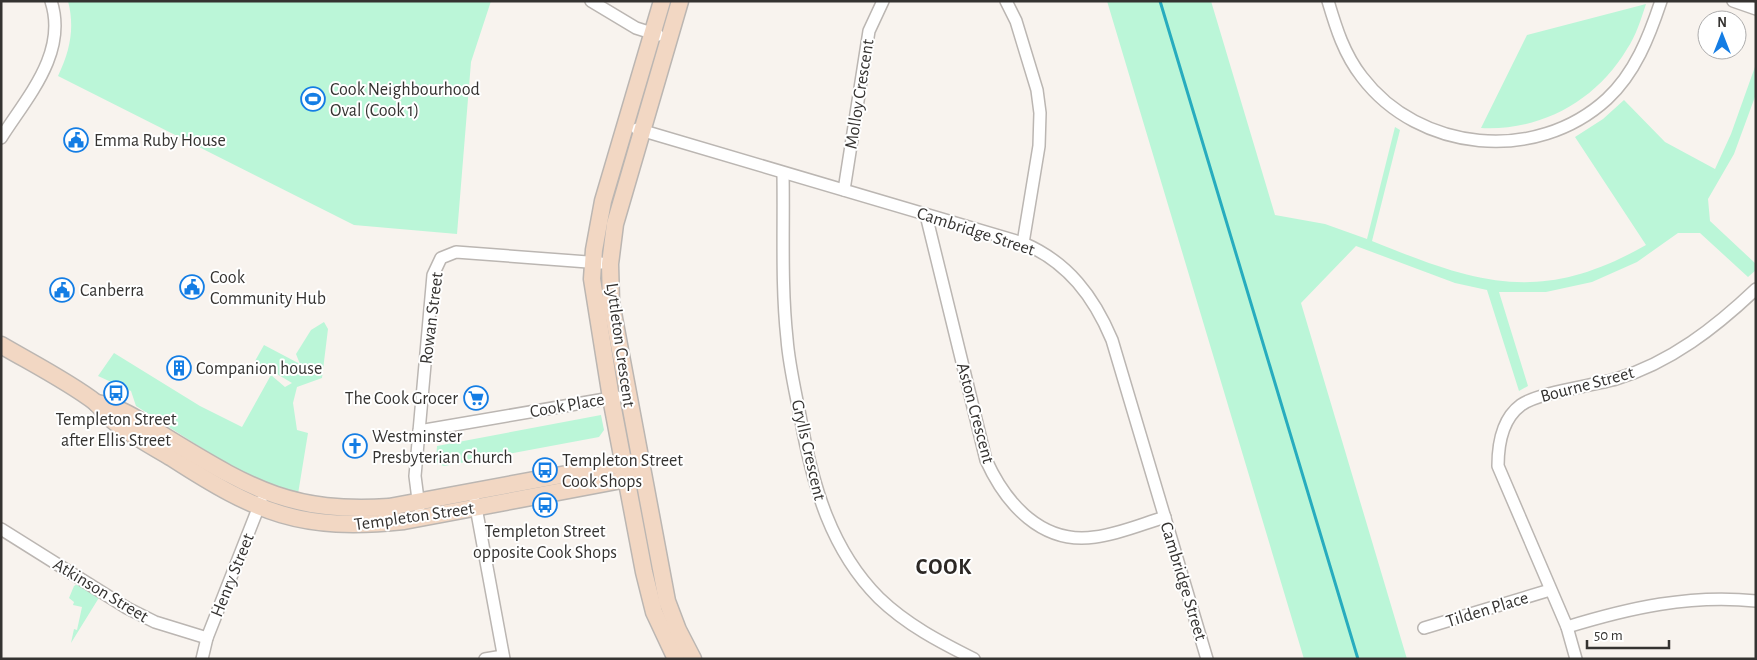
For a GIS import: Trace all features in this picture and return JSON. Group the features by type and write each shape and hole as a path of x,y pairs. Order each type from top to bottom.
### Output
{"street":[{"path":"1,138 52,55 56,29 51,1"},
{"path":"591,1 636,28 669,38"},
{"name":"Lyttleton Crescent","path":"662,1 599,221 593,263 596,312 624,472 644,572 654,612 676,659"},
{"name":"Lyttleton Crescent","path":"680,1 615,224 610,264 611,302 667,601 678,630 693,659"},
{"name":"Molloy Crescent","path":"844,190 869,30 883,1"},
{"path":"1006,1 1016,21 1037,90 1040,113 1039,141 1023,243"},
{"path":"1328,1 1349,57 1362,77 1386,103 1404,117 1434,131 1472,141 1497,142 1534,137 1560,130 1595,110 1621,84 1633,67 1648,39 1661,1"},
{"path":"1733,1 1756,9"},
{"name":"Cambridge Street","path":"625,126 1023,243 1054,259 1072,275 1089,294 1102,316 1112,340 1207,659"},
{"name":"Grylls Crescent","path":"783,172 787,340 809,464 825,514 844,552 858,573 879,598 902,618 928,636 974,659"},
{"name":"Aston Crescent","path":"926,215 986,460 1002,492 1016,510 1052,533 1073,538 1103,536 1165,517"},
{"name":"Rowan Street","path":"420,511 415,476 433,275 441,258 456,252 610,264"},
{"name":"Bourne Street","path":"1576,659 1567,627 1498,466 1498,448 1506,424 1521,405 1534,397 1615,380 1666,358 1709,330 1756,289"},
{"name":"Templeton Street","path":"1,345 96,403 120,410 226,473 265,492 317,506 353,510 420,511"},
{"name":"Cook Place","path":"419,431 627,395"},
{"name":"Templeton Street","path":"96,403 111,419 213,484 258,508 294,519 330,525 367,526 420,511 641,468"},
{"name":"Henry Street","path":"202,659 207,638 265,492"},
{"path":"474,500 503,657 485,659"},
{"name":"Atkinson Street","path":"1,529 127,608 155,622 207,638"},
{"name":"Tilden Place","path":"1424,628 1550,590"},
{"path":"1567,627 1604,616 1664,603 1715,599 1756,601"}],"green space":[{"path":"68,1 491,1 471,62 457,234 354,225 58,76 66,58 70,39 71,21"},
{"path":"1107,1 1211,1 1275,215 1325,224 1367,239 1395,127 1400,130 1372,241 1445,268 1478,277 1509,282 1541,281 1574,276 1608,264 1646,245 1575,137 1603,119 1624,100 1665,142 1715,169 1731,134 1756,64 1756,94 1734,154 1708,199 1710,221 1756,264 1756,270 1748,277 1700,233 1678,233 1637,262 1592,282 1546,292 1499,292 1528,386 1519,391 1487,290 1455,283 1356,246 1301,303 1407,659 1304,659"},
{"path":"1646,4 1636,33 1627,49 1600,84 1583,98 1545,118 1525,124 1503,128 1481,128 1527,35"},
{"path":"324,322 328,329 322,378 297,387 293,403 297,430 308,433 298,494 255,478 214,456 136,406 131,391 98,376 114,353 200,406 242,427 271,375 285,387 292,383 255,361 264,345 300,364 296,354 311,330"},
{"path":"601,415 604,430 599,437 444,466 438,464 436,460 437,446"},
{"path":"79,583 100,596 71,643 74,629 77,630 82,607 73,605 74,602 69,598 74,586"}],"waterway":[{"path":"1160,1 1358,659"}],"place":[{"name":"Cook Neighbourhood Oval (Cook 1)","path":"313,99"},
{"name":"Emma Ruby House","path":"76,140"},
{"name":"Cook Community Hub","path":"192,287"},
{"name":"Canberra","path":"62,290"},
{"name":"Companion house","path":"179,368"},
{"name":"Templeton Street after Ellis Street","path":"116,393"},
{"name":"The Cook Grocer","path":"476,398"},
{"name":"Westminster Presbyterian Church","path":"355,446"},
{"name":"Templeton Street Cook Shops","path":"545,470"},
{"name":"Templeton Street opposite Cook Shops","path":"545,505"}],"district":[{"name":"COOK","path":"944,566"}]}
